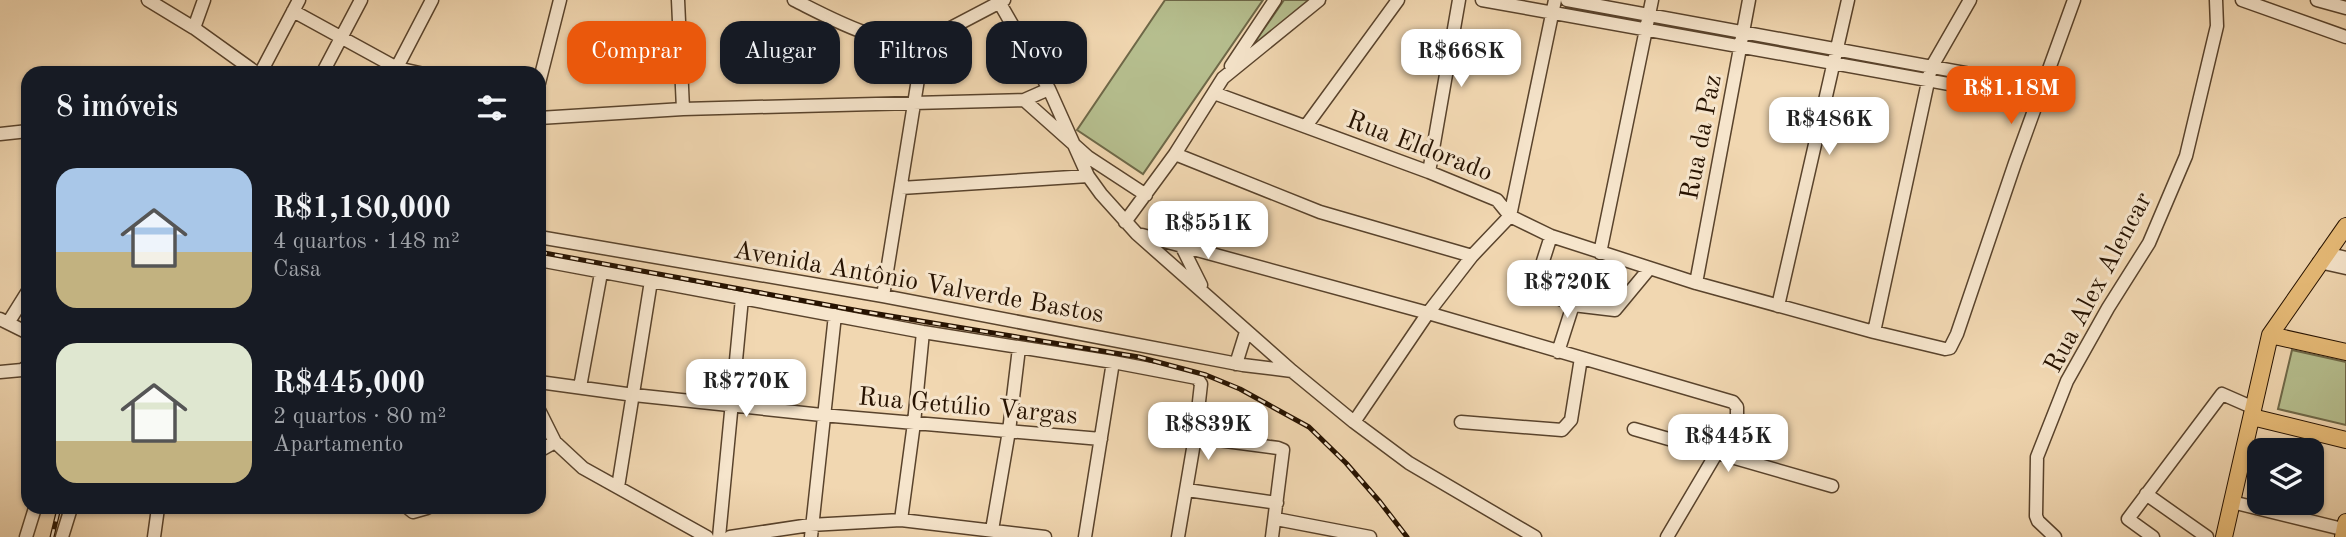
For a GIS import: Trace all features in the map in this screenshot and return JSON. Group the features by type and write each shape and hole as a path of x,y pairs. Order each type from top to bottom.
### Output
{"main road":[{"path":"2224,537 2270,335 2346,226"},
{"path":"2270,335 2346,352"},
{"path":"2253,413 2346,440"}],"street":[{"path":"149,0 248,66"},
{"path":"194,28 204,0"},
{"path":"326,66 361,0"},
{"path":"398,66 432,0"},
{"path":"543,66 560,0"},
{"path":"678,0 683,109"},
{"path":"794,0 854,29"},
{"path":"962,21 1001,0 1049,89 1088,176 1125,222 1246,332 1354,422 1409,463 1535,537"},
{"path":"1125,222 1175,155 1275,0"},
{"path":"1223,78 1319,0"},
{"name":"Rua Eldorado","path":"1306,126 1398,0"},
{"path":"1429,172 1459,0"},
{"path":"1482,0 1553,6 1647,30 1741,47 1929,74 2040,94 2074,0"},
{"path":"1567,0 1836,49 1929,74"},
{"path":"1600,253 1652,0"},
{"name":"Rua da Paz","path":"1696,283 1749,0"},
{"path":"1778,306 1848,0"},
{"path":"1874,332 1929,74 1970,0"},
{"name":"Rua Alex Alencar","path":"2055,537 2036,516 2037,457 2067,381 2149,243 2186,156 2217,26 2216,0"},
{"path":"2242,0 2346,37"},
{"path":"2317,0 2346,8"},
{"path":"263,66 296,5 387,66"},
{"path":"1354,422 1428,313 1472,256 1510,216 1553,6"},
{"path":"883,296 918,84"},
{"path":"546,118 683,109 1024,100 1049,89"},
{"name":"Rua Eldorado","path":"1214,93 1429,172 1497,200 1510,216 1551,236 1696,283 1940,349 1950,348 1954,343 2040,94"},
{"path":"1024,100 1077,147 1115,176 1146,195"},
{"path":"0,134 21,132"},
{"path":"1175,155 1321,212 1472,256"},
{"path":"901,188 1088,176"},
{"path":"1137,233 1428,313 1733,402 1737,407 1737,415 1667,537"},
{"path":"1551,236 1540,290 1573,304 1615,310 1649,269"},
{"name":"Avenida Antônio Valverde Bastos","path":"546,238 883,296 1236,364 1292,371"},
{"path":"1181,245 1204,292"},
{"path":"2322,257 2346,258"},
{"path":"2322,257 2346,268"},
{"name":"Avenida Antônio Valverde Bastos","path":"546,261 923,332 1197,378 1201,383 1195,437"},
{"path":"580,387 601,273"},
{"path":"618,487 651,281"},
{"path":"719,537 742,298"},
{"path":"21,299 4,321 21,330"},
{"path":"1558,352 1573,304"},
{"path":"810,531 835,316"},
{"path":"901,520 923,332"},
{"path":"1236,364 1246,332"},
{"path":"992,530 1009,431 1019,348"},
{"path":"1461,422 1562,430 1571,420 1581,358"},
{"path":"1085,537 1113,362"},
{"path":"0,372 21,370"},
{"name":"Rua Getúlio Vargas","path":"546,383 822,415 1101,439"},
{"path":"2153,537 2128,519 2221,394 2253,413"},
{"path":"546,424 555,442 583,468 707,537"},
{"path":"1634,429 1832,486"},
{"path":"1178,537 1195,437 1283,450 1272,537"},
{"path":"546,447 555,442"},
{"path":"1187,490 1278,503"},
{"path":"2146,494 2207,537"},
{"path":"2232,502 2345,530"},
{"path":"26,537 33,514"},
{"path":"62,537 69,514"},
{"path":"153,537 157,514"},
{"path":"1276,519 1370,537"},
{"path":"730,537 901,520 1038,537"}],"green space":[{"path":"1165,0 1263,0 1143,174 1077,130"},
{"path":"1284,0 1313,0 1248,52"},
{"path":"2292,350 2346,362 2346,425 2278,409"}],"railway":[{"path":"546,253 860,311 1139,357 1206,375 1240,389 1309,427 1346,463 1407,537"},
{"path":"52,537 58,514"}]}
